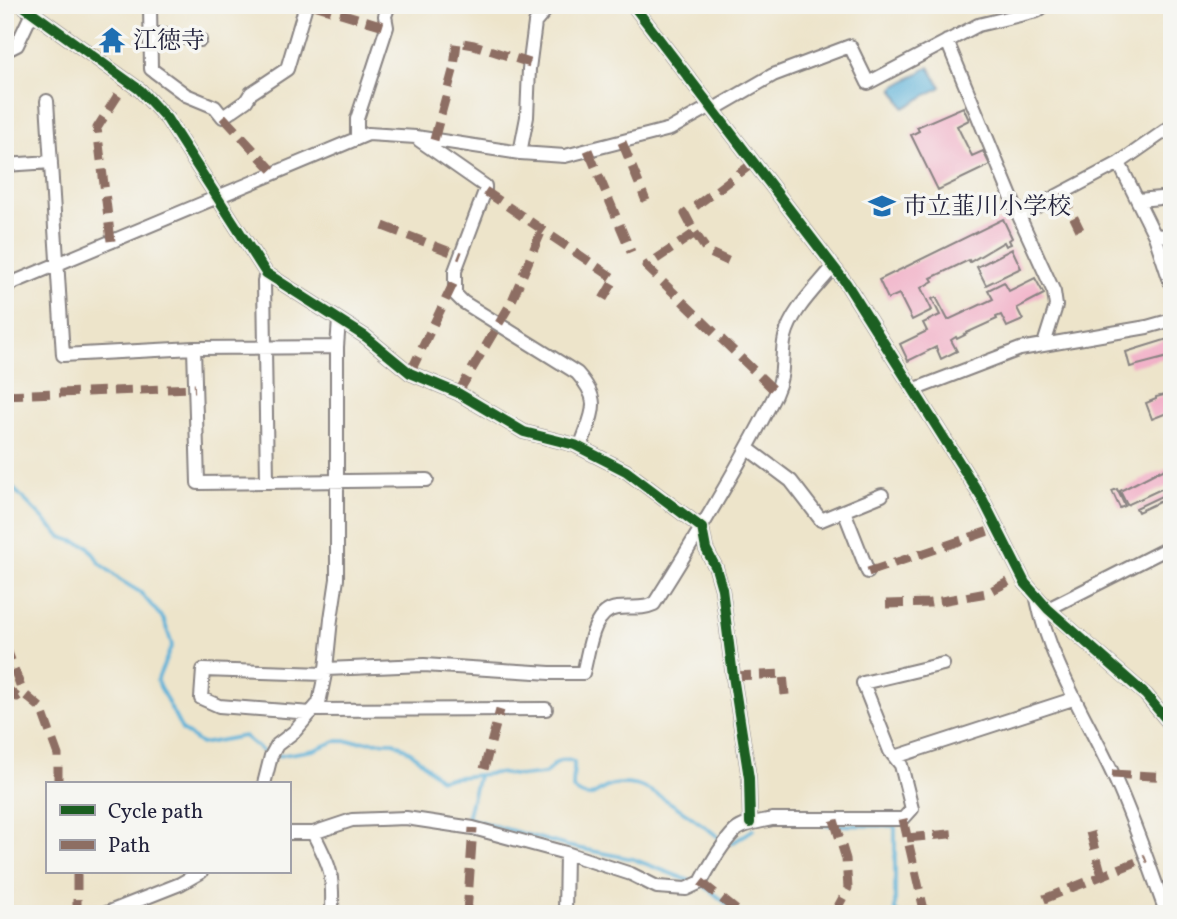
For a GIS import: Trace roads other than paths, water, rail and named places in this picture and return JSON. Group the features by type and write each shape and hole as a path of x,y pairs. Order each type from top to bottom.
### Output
{"street":[{"path":"150,5 151,69 186,94 215,107 223,117 246,101 251,93 287,69 306,5"},
{"path":"357,138 357,119 387,27 385,16 389,5"},
{"path":"520,153 527,117 528,71 535,23 550,5"},
{"path":"633,5 846,283 984,500 1025,583 1048,609 1146,695 1172,726"},
{"path":"5,286 368,134 416,137 520,153 565,156 670,129 773,75 850,46 868,83 978,25 1037,11 1045,5"},
{"path":"5,51 17,45 27,9 140,90 167,119 266,273 366,337 410,373 458,393 524,432 580,447 626,471 702,528 706,550 716,568 722,589 749,778 750,823"},
{"path":"151,33 200,40"},
{"path":"947,41 1019,216 1054,292 1056,306 1044,344"},
{"path":"140,90 156,72"},
{"path":"47,102 63,355 194,348 337,346"},
{"path":"1019,216 1119,163 1172,126"},
{"path":"416,137 485,186 455,271 455,294 463,302 577,373 587,383 593,393 594,402 580,447"},
{"path":"5,165 51,162"},
{"path":"1119,163 1155,236 1172,287"},
{"path":"1138,200 1172,197"},
{"path":"1155,236 1172,235"},
{"path":"546,709 313,711 219,706 201,698 203,670 326,672 424,665 583,673 598,621 606,612 615,608 645,609 654,604 702,528 780,382 785,337 796,313 833,267"},
{"path":"266,273 267,482"},
{"path":"264,782 271,756 277,746 295,731 319,703 326,672 337,579 339,320"},
{"path":"913,390 1020,349 1147,327 1172,320"},
{"path":"194,348 198,483 427,480"},
{"path":"747,448 791,481 821,520 882,495"},
{"path":"844,511 868,572"},
{"path":"1048,609 1172,546"},
{"path":"1037,598 1041,618 1073,699 1116,781 1166,912"},
{"path":"290,833 313,833 352,820 406,818 473,828 566,853 631,874 657,887 686,888 701,882 736,830 750,823 772,819 903,819 912,809 901,765 875,717 863,683 943,664"},
{"path":"895,757 1073,699"},
{"path":"313,833 331,868 334,888 332,914"},
{"path":"565,914 566,853"},
{"path":"104,914 180,884 198,874"}],"water":[{"path":"929,67 941,87 904,108 893,88"}],"waterway":[{"path":"5,480 61,537 88,546 100,563 140,592 164,620 172,645 157,681 182,730 201,744 244,736 269,754"},
{"path":"277,756 314,750 336,741 394,742 412,753 440,779 497,773 523,776 545,774 558,762 569,760 574,762 573,789 580,794 593,795 614,785 642,787 678,808 722,840"},
{"path":"478,776 467,818 567,846 633,859 693,882"},
{"path":"823,825 895,826 895,911 900,914"},
{"path":"731,844 754,829"},
{"path":"703,885 740,914"}],"place":[{"name":"江徳寺","path":"112,40"},
{"name":"市立韮川小学校","path":"882,206"}]}
